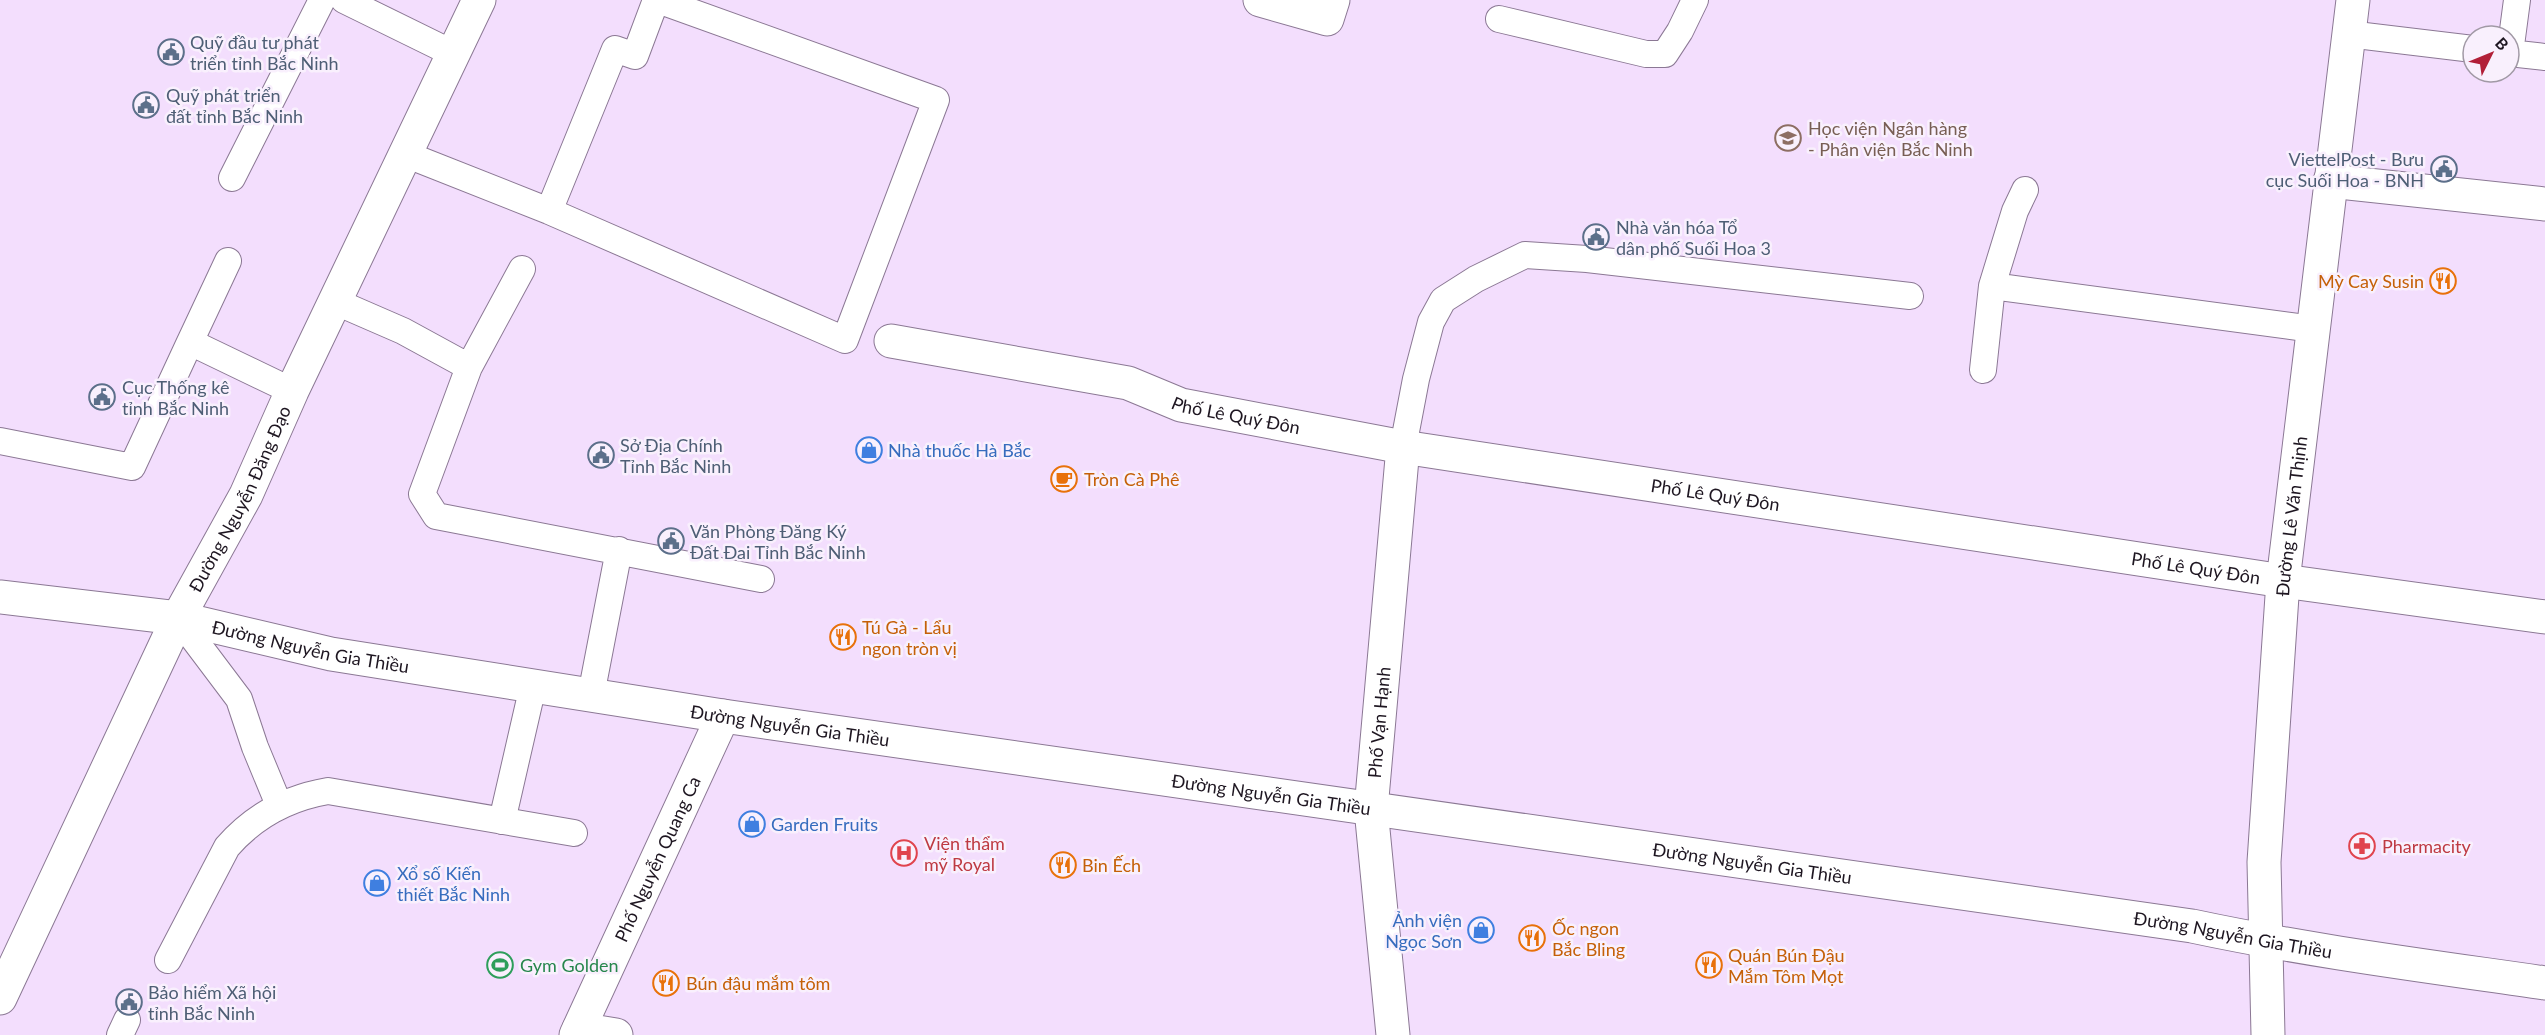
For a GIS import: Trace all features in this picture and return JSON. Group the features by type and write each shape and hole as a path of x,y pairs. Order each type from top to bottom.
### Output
{"street":[{"name":"Đường Nguyễn Đăng Đạo","path":"0,998 178,618 246,495 292,391 479,0"},
{"path":"1260,0 1327,19 1333,0"},
{"name":"Đường Lê Văn Thịnh","path":"2268,1035 2264,941 2264,862 2283,581 2353,0"},
{"path":"2330,181 2545,204"},
{"name":"Phố Lê Quý Đôn","path":"891,341 1128,383 1181,405 1403,447 2283,581 2545,617"},
{"name":"Phố Vạn Hạnh","path":"1393,1035 1371,810 1403,447"},
{"name":"Đường Nguyễn Gia Thiều","path":"0,597 178,618 331,654 723,716 2192,926 2264,941 2545,983"},
{"name":"Phố Nguyễn Quang Ca","path":"578,1032 723,716"},
{"path":"578,1032 616,1035"}],"lane":[{"path":"232,178 322,0"},
{"path":"344,0 454,54"},
{"path":"405,154 549,211 845,340 936,100 657,0 635,56 615,49 549,211"},
{"path":"1499,19 1646,54 1665,54 1695,0"},
{"path":"2513,24 2517,0"},
{"path":"2348,34 2461,48"},
{"path":"2521,54 2545,57"},
{"path":"1983,370 1992,286 2015,210 2025,190"},
{"path":"1403,447 1431,322 1443,300 1476,279 1525,255 1587,259 1910,296"},
{"path":"0,441 132,467 228,261"},
{"path":"522,269 469,367 422,494 436,516 761,579"},
{"path":"1992,286 2313,329"},
{"path":"334,302 403,330 469,367"},
{"path":"190,342 292,391"},
{"path":"591,695 619,550"},
{"path":"178,618 239,699 255,747 279,805"},
{"path":"502,821 532,686"},
{"path":"168,960 227,847 240,832 279,805 307,794 328,791 574,833"}],"place":[{"name":"Quỹ đầu tư phát triển tỉnh Bắc Ninh","path":"171,52"},
{"name":"Quỹ phát triển đất tỉnh Bắc Ninh","path":"146,105"},
{"name":"Học viện Ngân hàng - Phân viện Bắc Ninh","path":"1788,138"},
{"name":"ViettelPost - Bưu cục Suối Hoa - BNH","path":"2444,169"},
{"name":"Nhà văn hóa Tổ dân phố Suối Hoa 3","path":"1596,237"},
{"name":"Mỳ Cay Susin","path":"2443,281"},
{"name":"Cục Thống kê tỉnh Bắc Ninh","path":"102,397"},
{"name":"Nhà thuốc Hà Bắc","path":"869,450"},
{"name":"Sở Địa Chính Tỉnh Bắc Ninh","path":"601,455"},
{"name":"Tròn Cà Phê","path":"1064,479"},
{"name":"Văn Phòng Đăng Ký Đất Đai Tỉnh Bắc Ninh","path":"671,541"},
{"name":"Tú Gà - Lẩu ngon tròn vị","path":"843,637"},
{"name":"Garden Fruits","path":"752,824"},
{"name":"Pharmacity","path":"2362,846"},
{"name":"Viện thẩm mỹ Royal","path":"904,853"},
{"name":"Bin Ếch","path":"1063,865"},
{"name":"Xổ số Kiến thiết Bắc Ninh","path":"377,883"},
{"name":"Ảnh viện Ngọc Sơn","path":"1481,930"},
{"name":"Ốc ngon Bắc Bling","path":"1532,938"},
{"name":"Gym Golden","path":"500,965"},
{"name":"Quán Bún Đậu Mắm Tôm Mọt","path":"1709,965"},
{"name":"Bún đậu mắm tôm","path":"666,983"},
{"name":"Bảo hiểm Xã hội tỉnh Bắc Ninh","path":"129,1002"}]}
